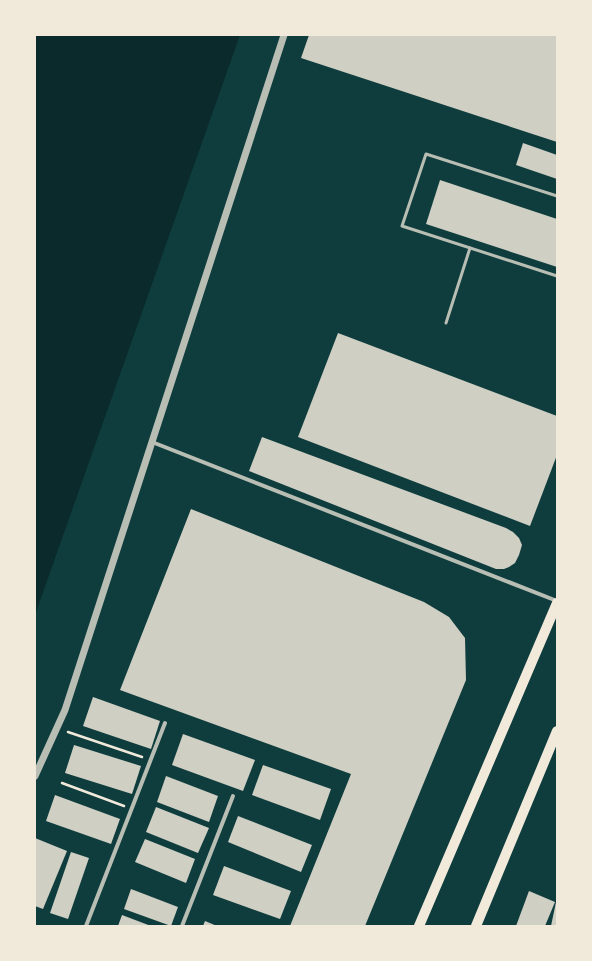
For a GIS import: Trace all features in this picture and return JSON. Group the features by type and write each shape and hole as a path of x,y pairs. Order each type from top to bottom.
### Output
{"main road":[{"path":"419,926 557,602"},
{"path":"476,926 557,731"}],"street":[{"path":"35,776 65,710 284,35"},
{"path":"152,442 557,602"},
{"path":"86,926 165,723"},
{"path":"182,926 233,796"}],"lane":[{"path":"557,196 426,154 402,226 557,276"},
{"path":"446,323 470,248"}],"path":[{"path":"57,728 150,760"},
{"path":"62,783 132,809"}],"water":[{"path":"35,35 240,35 35,615"}],"building":[{"path":"309,35 557,35 557,142 301,58"},
{"path":"523,143 557,155 557,179 516,165"},
{"path":"440,180 557,219 557,267 426,224"},
{"path":"338,333 557,416 557,455 530,526 298,437"},
{"path":"262,437 506,528 519,538 522,545 519,555 515,563 509,567 504,569 496,569 249,471"},
{"path":"191,509 424,602 449,617 465,638 466,680 365,926 290,926 351,774 120,690"},
{"path":"93,697 160,721 151,749 83,726"},
{"path":"183,734 255,760 243,791 172,765"},
{"path":"74,745 141,766 132,794 65,773"},
{"path":"263,765 331,789 320,820 252,795"},
{"path":"166,776 218,796 209,822 157,802"},
{"path":"55,795 120,819 111,844 46,821"},
{"path":"156,807 209,828 198,853 146,832"},
{"path":"238,816 312,845 301,872 228,842"},
{"path":"35,838 67,851 43,909 35,906"},
{"path":"145,839 195,859 186,883 135,862"},
{"path":"71,852 89,858 68,919 50,913"},
{"path":"224,866 291,891 280,919 213,895"},
{"path":"131,889 178,907 171,926 124,909"},
{"path":"529,891 555,902 545,926 516,926"},
{"path":"556,902 557,926 551,926"},
{"path":"122,915 151,926 118,926"},
{"path":"205,921 217,926 203,926"}]}
